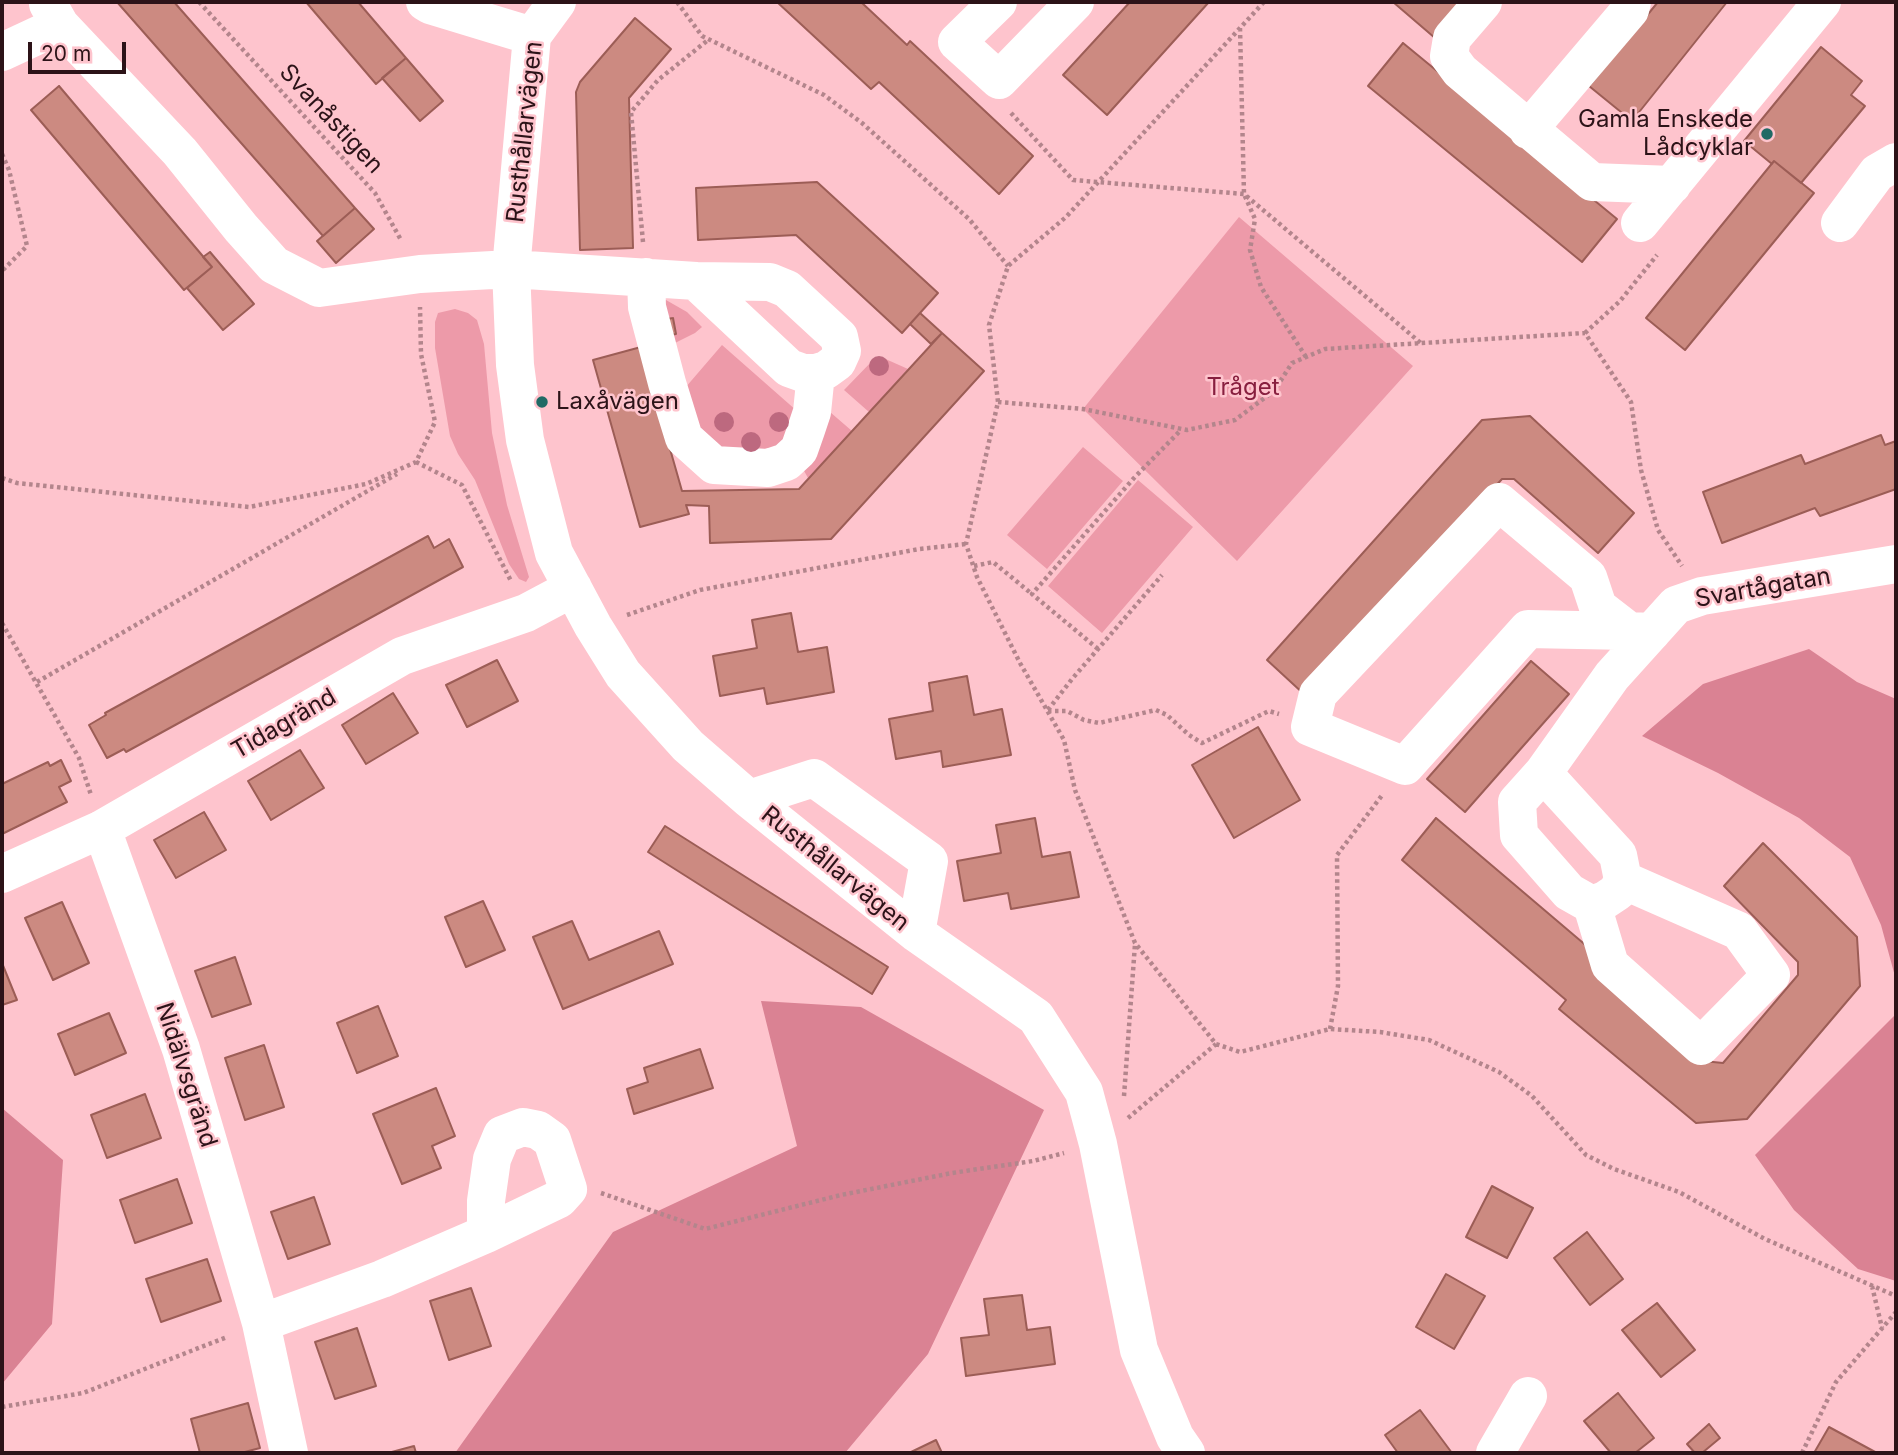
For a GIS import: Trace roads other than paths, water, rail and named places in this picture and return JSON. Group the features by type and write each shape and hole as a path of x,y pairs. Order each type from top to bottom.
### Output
{"street":[{"path":"425,2 532,36"},
{"name":"Rusthållarvägen","path":"557,2 532,36 511,268 515,365 525,440 554,553 593,626 623,674 679,736 748,799 916,933 1036,1017 1084,1092 1098,1144 1139,1350 1172,1448"},
{"path":"998,2 957,43 999,80 1075,2"},
{"path":"1483,2 1452,38 1449,56 1460,71 1592,182 1672,185"},
{"path":"1528,130 1630,9 1632,2"},
{"path":"1640,223 1822,2"},
{"path":"2,52 54,13 180,152 274,265 319,288 420,274 511,268 696,281 770,282 787,289 839,337 842,351 837,362 816,373 803,373 789,368 696,281"},
{"path":"1840,223 1877,173 1896,162"},
{"path":"646,277 648,307 684,438 713,465 768,468 786,462 799,450 809,421 816,373"},
{"path":"1499,502 1588,577 1598,607 1641,631 1528,629 1405,766 1310,727 1318,694 1499,502"},
{"name":"Svartågatan","path":"1592,905 1569,892 1519,835 1517,802 1543,773 1641,631 1676,606 1702,596 1896,564"},
{"name":"Tidagränd","path":"2,873 102,829 402,656 526,613 573,588"},
{"path":"1543,773 1618,855 1623,880 1617,892 1592,905 1610,965 1701,1046 1771,975 1739,931 1623,880"},
{"path":"748,799 814,778 929,861 916,933"},
{"name":"Nidälvsgränd","path":"102,829 181,1049 261,1323 289,1453"},
{"path":"261,1323 382,1279 486,1234 559,1199 568,1189 552,1140 538,1130 523,1127 502,1135 492,1159 486,1201 486,1234"},
{"path":"1495,1453 1528,1396"}],"place":[{"name":"Gamla Enskede Lådcyklar","path":"1767,134"},
{"name":"Laxåvägen","path":"542,402"}],"park label":[{"name":"Tråget","path":"1243,388"}]}
